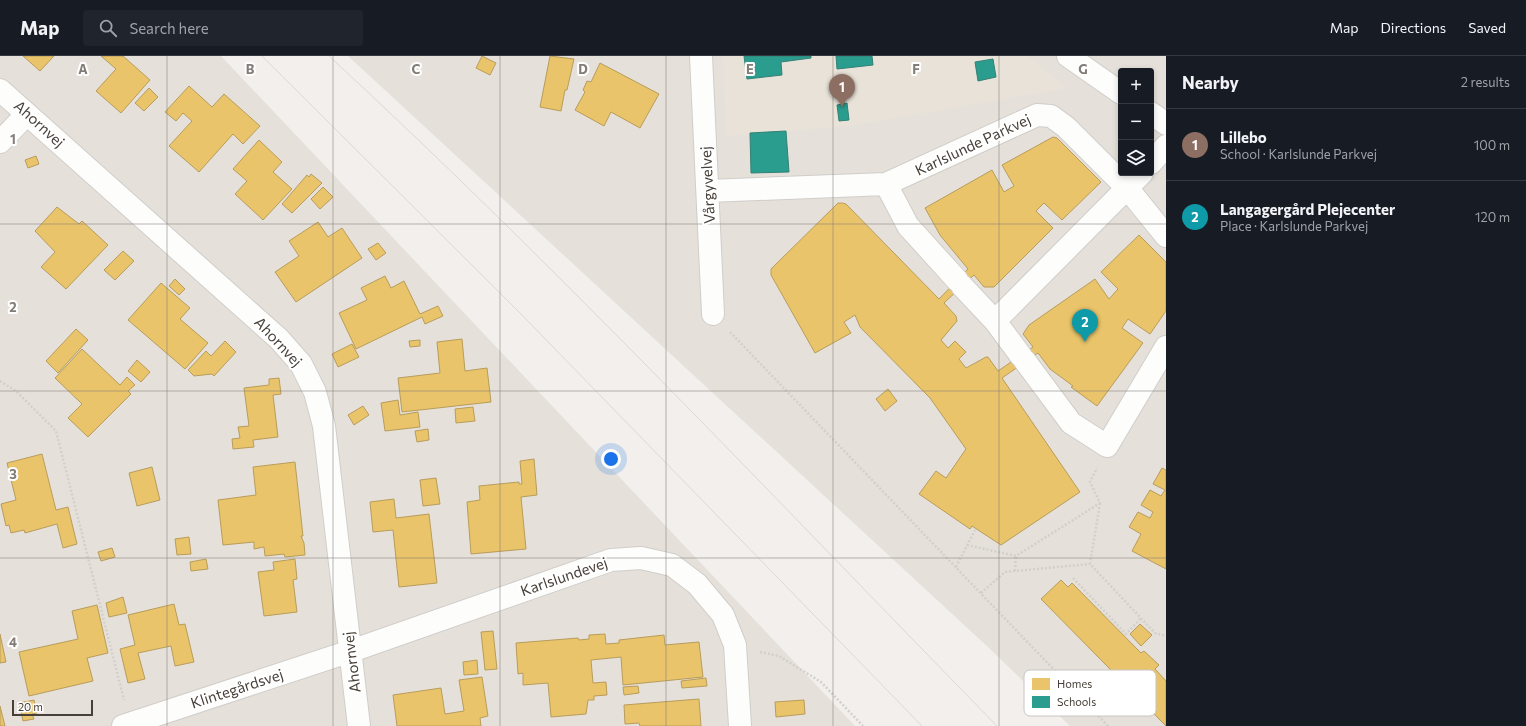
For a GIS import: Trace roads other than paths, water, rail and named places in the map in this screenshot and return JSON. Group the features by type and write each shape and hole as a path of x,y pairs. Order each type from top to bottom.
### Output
{"street":[{"name":"Vårgyvelvej","path":"701,56 714,314"},
{"path":"1068,56 1118,91"},
{"name":"Ahornvej","path":"0,90 279,339 301,364 315,392 324,426 359,726"},
{"path":"0,142 27,114"},
{"name":"Karlslunde Parkvej","path":"708,192 886,184 1037,115 1052,116 1066,127 1128,189 1166,236"},
{"path":"1154,116 1166,124"},
{"path":"1154,160 1166,146"},
{"path":"995,321 1139,176"},
{"path":"886,184 908,226 995,321 1071,423 1107,446 1166,347"},
{"name":"Karlslundevej","path":"351,651 611,560 641,558 672,565 697,584 723,615 735,645 740,726"},
{"name":"Klintegårdsvej","path":"127,725 351,651"}],"tram line":[{"path":"262,56 520,313 922,726"},
{"path":"329,56 500,219 668,387 997,726"}],"place":[{"name":"Lillebo","path":"842,107"},
{"name":"Langagergård Plejecenter","path":"1085,342"}]}
